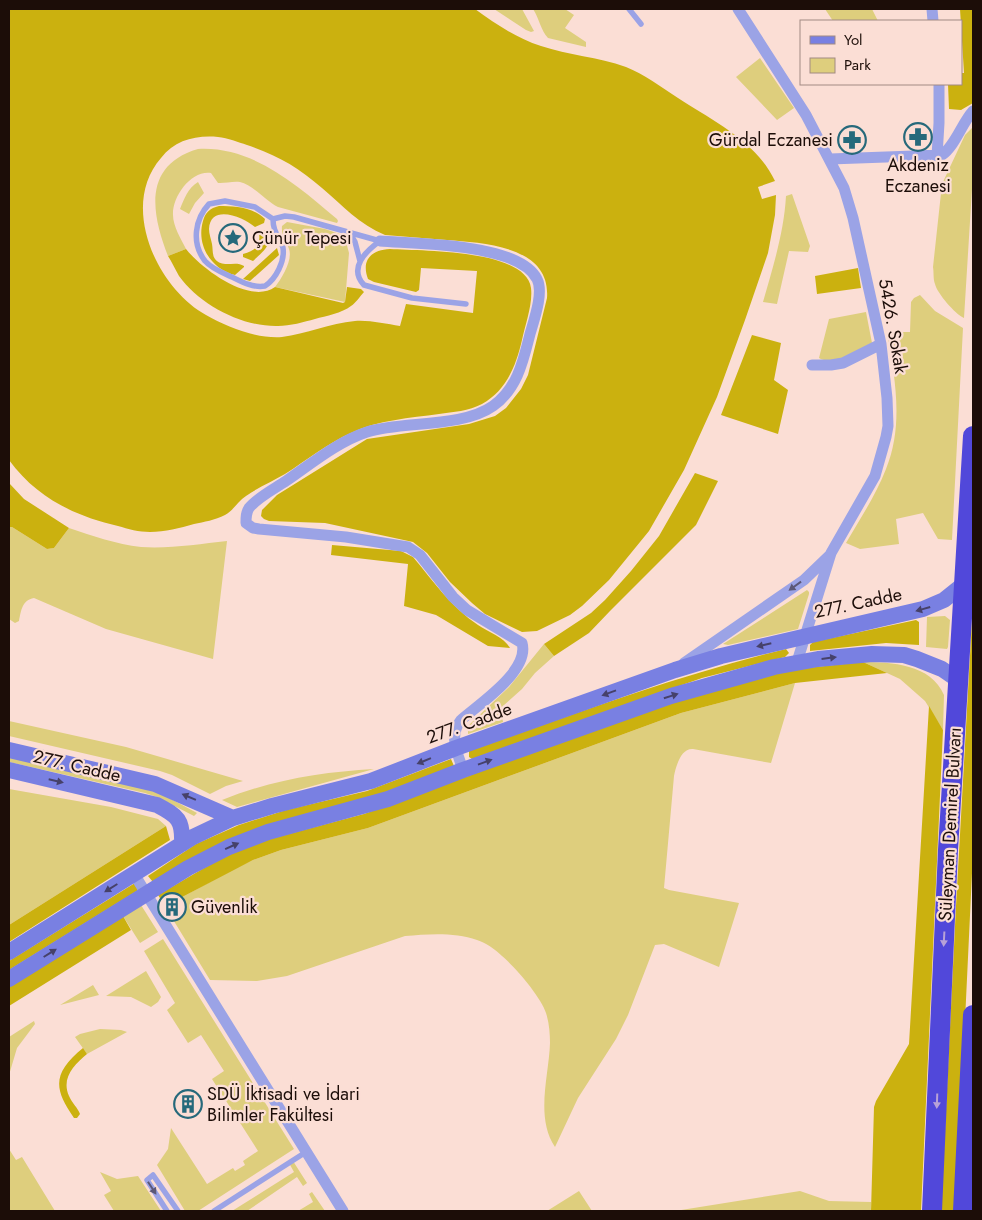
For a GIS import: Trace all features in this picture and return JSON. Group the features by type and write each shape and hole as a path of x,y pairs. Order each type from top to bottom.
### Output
{"highway":[{"name":"Süleyman Demirel Bulvarı","path":"932,1211 958,680 973,436"},
{"path":"963,1211 973,1015"}],"street":[{"name":"5426. Sokak","path":"738,9 806,115 830,159 849,201 881,344 888,414 884,448 870,485 831,553 797,662"},
{"path":"937,156 939,85"},
{"path":"830,159 937,156 946,152 973,111"},
{"path":"380,241 489,251 517,261 533,273 539,284 539,298 518,376 508,391 492,407 483,411 448,420 380,429 367,432 344,443 258,500 247,512 246,523 252,528 259,529 346,537 408,546 420,555 453,596 467,610 522,643 523,655 511,675 502,686 457,725 454,735 463,770"},
{"path":"812,365 843,363 881,344"},
{"path":"675,670 804,580 831,553"},
{"name":"277. Cadde","path":"9,770 157,805 178,819 181,826 182,844 233,818 371,781 456,748 675,670 721,656 806,635 923,609 944,600 964,584"},
{"path":"9,979 188,868 250,838 284,827 374,804 463,770 671,696 753,672 797,662 872,654 904,656 932,664 958,680"},
{"path":"9,750 155,784 233,818"},
{"path":"9,952 182,844"},
{"path":"134,874 343,1211"}],"lane":[{"path":"629,9 641,24"},
{"path":"273,219 274,229 282,245 283,255 274,278 265,286 250,285 232,277 214,268 201,254 197,242 197,224 203,210 209,204 225,201 247,205 260,210 273,219 285,216 294,217 380,241"},
{"path":"349,232 355,242 360,261 359,274 364,284 412,298 466,304"},
{"path":"360,261 368,250 380,241"},
{"path":"214,1211 306,1152"},
{"path":"167,1211 147,1180 153,1175 178,1211"}],"green space":[{"path":"494,9 522,9 534,31 526,30"},
{"path":"533,9 565,9 574,15 565,28 586,42 586,47 548,38"},
{"path":"825,9 872,9 878,20 832,20"},
{"path":"760,58 794,108 777,120 736,77"},
{"path":"973,127 973,173 964,318 951,308 939,293 934,282 933,267 942,184 965,135"},
{"path":"198,149 218,150 237,154 273,170 322,206 337,219 337,223 278,207 245,184 238,182 218,183 211,173 204,173 190,180 179,193 173,219 186,249 168,256 158,223 156,192 160,179 168,166 180,156"},
{"path":"198,182 204,193 195,203 189,214 180,209 189,191"},
{"path":"792,194 810,246 808,252 789,251 777,304 763,302 780,236 786,196"},
{"path":"287,222 325,229 340,234 345,238 349,253 345,302 275,287 284,274 290,253 282,229 282,226"},
{"path":"920,295 935,311 963,328 952,540 938,539 923,513 896,519 899,544 860,549 846,543 868,507 882,479 892,452 895,436 895,384 887,332 910,332 911,302"},
{"path":"866,312 872,343 839,359 825,360 819,358 829,319"},
{"path":"9,527 12,527 47,549 54,548 69,528 114,542 141,547 173,547 227,541 213,659 106,629 34,598 27,601 21,610 19,621 15,623 9,619"},
{"path":"807,590 809,594 798,629 728,645 723,644"},
{"path":"945,616 950,620 947,649 926,647 927,617"},
{"path":"544,644 554,656 503,706 501,709 503,722 468,734 470,724 509,687"},
{"path":"863,662 898,664 920,671 930,677 944,695 943,730 925,701 900,679"},
{"path":"795,683 771,763 693,749 689,749 682,754 674,776 664,888 739,903 719,967 664,944 655,945 628,1015 616,1039 578,1098 555,1147 549,1135 544,1110 550,1043 546,1013 539,999 520,975 499,953 487,945 469,937 451,935 405,936 287,976 257,981 210,980 169,913 178,908 175,901 253,860 281,850 368,828 681,713"},
{"path":"9,721 126,747 243,781 226,786 210,794 160,771 9,736"},
{"path":"9,757 158,792 197,813 194,816 145,793 9,762"},
{"path":"374,769 237,807 222,800 259,787 297,778 335,772"},
{"path":"9,789 111,807 158,819 166,826 9,925"},
{"path":"141,905 158,932 140,943 123,916"},
{"path":"163,939 294,1149 198,1211 185,1211 157,1165 168,1149 171,1128 207,1184 233,1168 235,1171 245,1165 243,1161 258,1151 212,1079 224,1071 201,1035 188,1043 167,1010 175,1003 144,951"},
{"path":"146,971 161,997 151,1007 131,997 106,996"},
{"path":"93,985 99,995 60,1005"},
{"path":"34,1021 35,1024 17,1048 9,1075 9,1037"},
{"path":"100,1029 127,1032 87,1054 75,1037"},
{"path":"9,1149 16,1160 22,1157 55,1211 9,1211"},
{"path":"293,1161 307,1183 303,1186 297,1177 247,1211 232,1211 294,1172 289,1163"},
{"path":"100,1172 117,1179 138,1176 161,1211 114,1211 104,1195 111,1191"},
{"path":"579,1191 592,1211 547,1211"},
{"path":"800,1191 829,1201 871,1202 871,1211 675,1211"},
{"path":"312,1192 325,1211 298,1211 313,1202 309,1194"}],"shaded area":[{"path":"9,9 475,9 507,30 532,43 633,70 719,124 745,143 767,167 775,181 758,187 762,199 776,195 775,215 768,253 717,397 684,470 649,531 609,580 570,615 537,631 522,632 485,614 450,582 427,553 413,542 325,523 269,521 261,516 262,510 277,495 367,439 469,424 495,416 506,408 521,389 528,375 547,298 545,281 538,267 527,258 496,246 479,243 385,235 367,226 287,162 258,149 222,138 194,138 173,147 161,158 149,177 143,199 144,222 149,244 159,266 172,286 188,302 223,324 263,336 291,336 355,321 400,326 406,304 473,313 477,271 421,268 419,290 416,292 368,279 366,272 367,261 373,254 390,249 424,250 492,259 511,266 525,275 531,288 530,308 517,359 509,377 490,399 472,408 383,422 342,437 285,474 243,498 225,515 213,520 178,528 146,532 102,522 86,517 57,503 31,485 9,460"},
{"path":"960,9 973,9 973,103 961,110 949,109 948,85 962,85 962,73 964,73"},
{"path":"219,206 249,210 265,219 264,223 255,227 243,219 228,214 215,216 211,221 209,231 214,257 218,262 244,266 235,275 226,272 212,262 207,255 202,239 201,230 205,216 208,211"},
{"path":"265,230 269,239 263,251 253,261 243,257 243,254 251,251 258,245 259,233"},
{"path":"277,248 279,255 250,281 243,279"},
{"path":"186,249 215,275 240,288 265,291 275,287 343,303 345,302 347,287 361,289 364,292 351,306 343,311 297,324 283,326 250,323 210,305 188,287 179,276 168,256"},
{"path":"858,268 861,288 817,294 815,276"},
{"path":"752,335 781,343 774,380 788,390 778,434 721,415"},
{"path":"695,473 718,481 696,525 589,633 554,656 544,644 591,613 631,571 659,536"},
{"path":"9,483 24,499 69,528 54,548 47,549 12,527 9,527"},
{"path":"332,545 401,551 413,557 443,594 459,610 478,625 500,638 510,648 488,646 436,615 404,606 408,564 331,555"},
{"path":"973,602 973,852 956,1211 941,1211 956,906"},
{"path":"916,620 919,622 919,645 886,643 810,651 810,645 813,642"},
{"path":"786,649 789,653 785,657 702,678 472,759 469,757 469,751 626,696 746,659"},
{"path":"863,662 887,673 795,683 681,713 368,828 281,850 253,860 165,906 158,895 223,857 262,841 364,814 679,699 787,670"},
{"path":"929,706 943,730 921,1211 871,1211 874,1107 909,1044"},
{"path":"451,759 454,766 153,882 148,876 196,844 239,825 286,810 367,791"},
{"path":"166,826 170,840 9,942 9,925"},
{"path":"135,883 137,891 9,970 9,961"},
{"path":"123,916 131,930 9,1006 9,987"},
{"path":"83,1048 87,1054 73,1067 67,1083 69,1096 80,1114 77,1118 74,1118 62,1097 59,1080 66,1065"}],"place":[{"name":"Akdeniz Eczanesi","path":"918,137"},
{"name":"Gürdal Eczanesi","path":"852,140"},
{"name":"Çünür Tepesi","path":"233,238"},
{"name":"Güvenlik","path":"172,907"},
{"name":"SDÜ İktisadi ve İdari Bilimler Fakültesi","path":"188,1104"}]}
